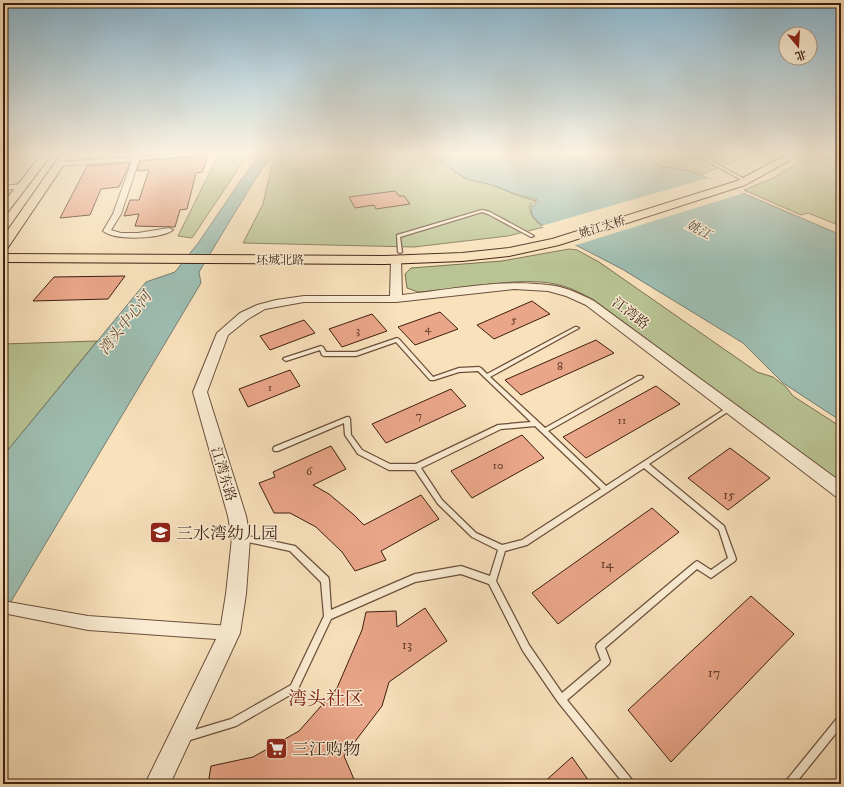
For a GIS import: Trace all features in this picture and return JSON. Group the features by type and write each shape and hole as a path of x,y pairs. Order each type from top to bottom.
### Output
{"main road":[{"path":"3,211 18,191"},
{"path":"3,247 41,191"},
{"name":"姚江大桥","path":"584,221 696,191"},
{"name":"姚江大桥","path":"555,242 705,191"},
{"name":"环城北路","path":"398,256 503,243 536,235"},
{"name":"环城北路","path":"3,247 118,249 290,255 398,256 494,254 555,242"},
{"name":"环城北路","path":"3,258 109,259 290,255"}],"street":[{"path":"125,191 117,214 107,231 114,234 126,235 153,234 169,230"},
{"path":"396,299 398,256"},
{"name":"江湾路","path":"396,299 514,286 548,288 570,294 590,303 841,491"},
{"name":"江湾东路","path":"157,784 230,633 236,594 241,538 237,516 200,392 223,334 244,316 261,307 276,303 304,299 396,299"},
{"path":"3,607 88,623 230,633"}],"lane":[{"path":"398,256 398,236 482,211 489,212 536,235"},
{"path":"487,376 577,328"},
{"path":"286,359 321,348 324,354 356,354 398,340 432,379 459,370 479,369 606,490"},
{"path":"544,431 640,377"},
{"path":"417,467 440,502 474,535 502,548 524,544 730,407"},
{"path":"276,449 347,419 348,435 360,452 389,467 417,467 500,427 537,424"},
{"path":"560,699 606,661 600,647 697,565 711,574 732,559 722,528 644,464"},
{"path":"179,738 233,723 294,688 328,616 325,580 292,548 241,538"},
{"path":"492,581 502,548"},
{"path":"328,616 415,578 461,570 492,581 526,648 560,699 630,784"},
{"path":"789,784 841,720"}],"green space":[{"path":"201,191 224,191 192,238 178,236"},
{"path":"266,191 506,191 536,201 529,206 530,210 535,220 544,227 508,236 414,247 243,243 263,204"},
{"path":"746,191 841,191 841,226 808,213 801,215"},
{"path":"569,249 577,250 599,262 757,372 773,377 786,387 793,396 841,427 841,483 594,300 575,290 548,283 530,282 511,282 418,292 407,288 405,274 411,268 502,261"},
{"path":"97,341 3,456 3,344"}],"water":[{"name":"湾头中心河","path":"234,191 248,191 199,272 201,283 3,615 3,456 146,282 175,272 199,242"},
{"name":"姚江","path":"507,191 737,191 841,235 841,421 783,383 743,343 622,269 568,241 538,222 532,215 531,206 534,206 538,200"}],"pier":[{"path":"664,191 739,191 744,193 573,246 541,226"}],"building":[{"path":"74,191 100,191 90,215 60,218"},
{"path":"142,191 192,191 187,209 180,210 175,227 135,226 139,214 124,216 130,200 139,200"},
{"path":"395,191 399,196 404,196 410,204 376,209 374,205 355,208 349,197"},
{"path":"125,276 108,299 33,301 54,277"},
{"path":"532,301 550,314 494,339 477,325"},
{"path":"440,312 458,329 415,345 398,327"},
{"path":"372,314 387,331 342,347 329,329"},
{"path":"304,320 315,333 270,350 260,336"},
{"path":"596,340 614,353 521,395 505,380"},
{"path":"290,370 300,386 248,407 239,389"},
{"path":"656,386 680,404 586,458 563,437"},
{"path":"451,389 466,406 386,443 372,424"},
{"path":"522,435 544,458 472,498 451,471"},
{"path":"331,446 346,469 313,485 329,494 364,525 421,495 439,519 381,551 386,560 355,571 342,552 316,527 290,513 274,513 259,483 275,477 273,472"},
{"path":"730,448 770,478 728,510 688,478"},
{"path":"652,508 679,532 558,624 532,593"},
{"path":"751,596 794,634 671,762 628,710"},
{"path":"425,608 447,641 389,682 382,706 344,756 356,784 208,784 211,766 253,757 299,731 337,688 362,630 366,612 396,611 397,627"},
{"path":"572,757 591,784 542,784"}],"place":[{"name":"三水湾幼儿园","path":"161,533"},
{"name":"三江购物","path":"277,749"}],"district":[{"name":"湾头社区","path":"326,698"}]}
